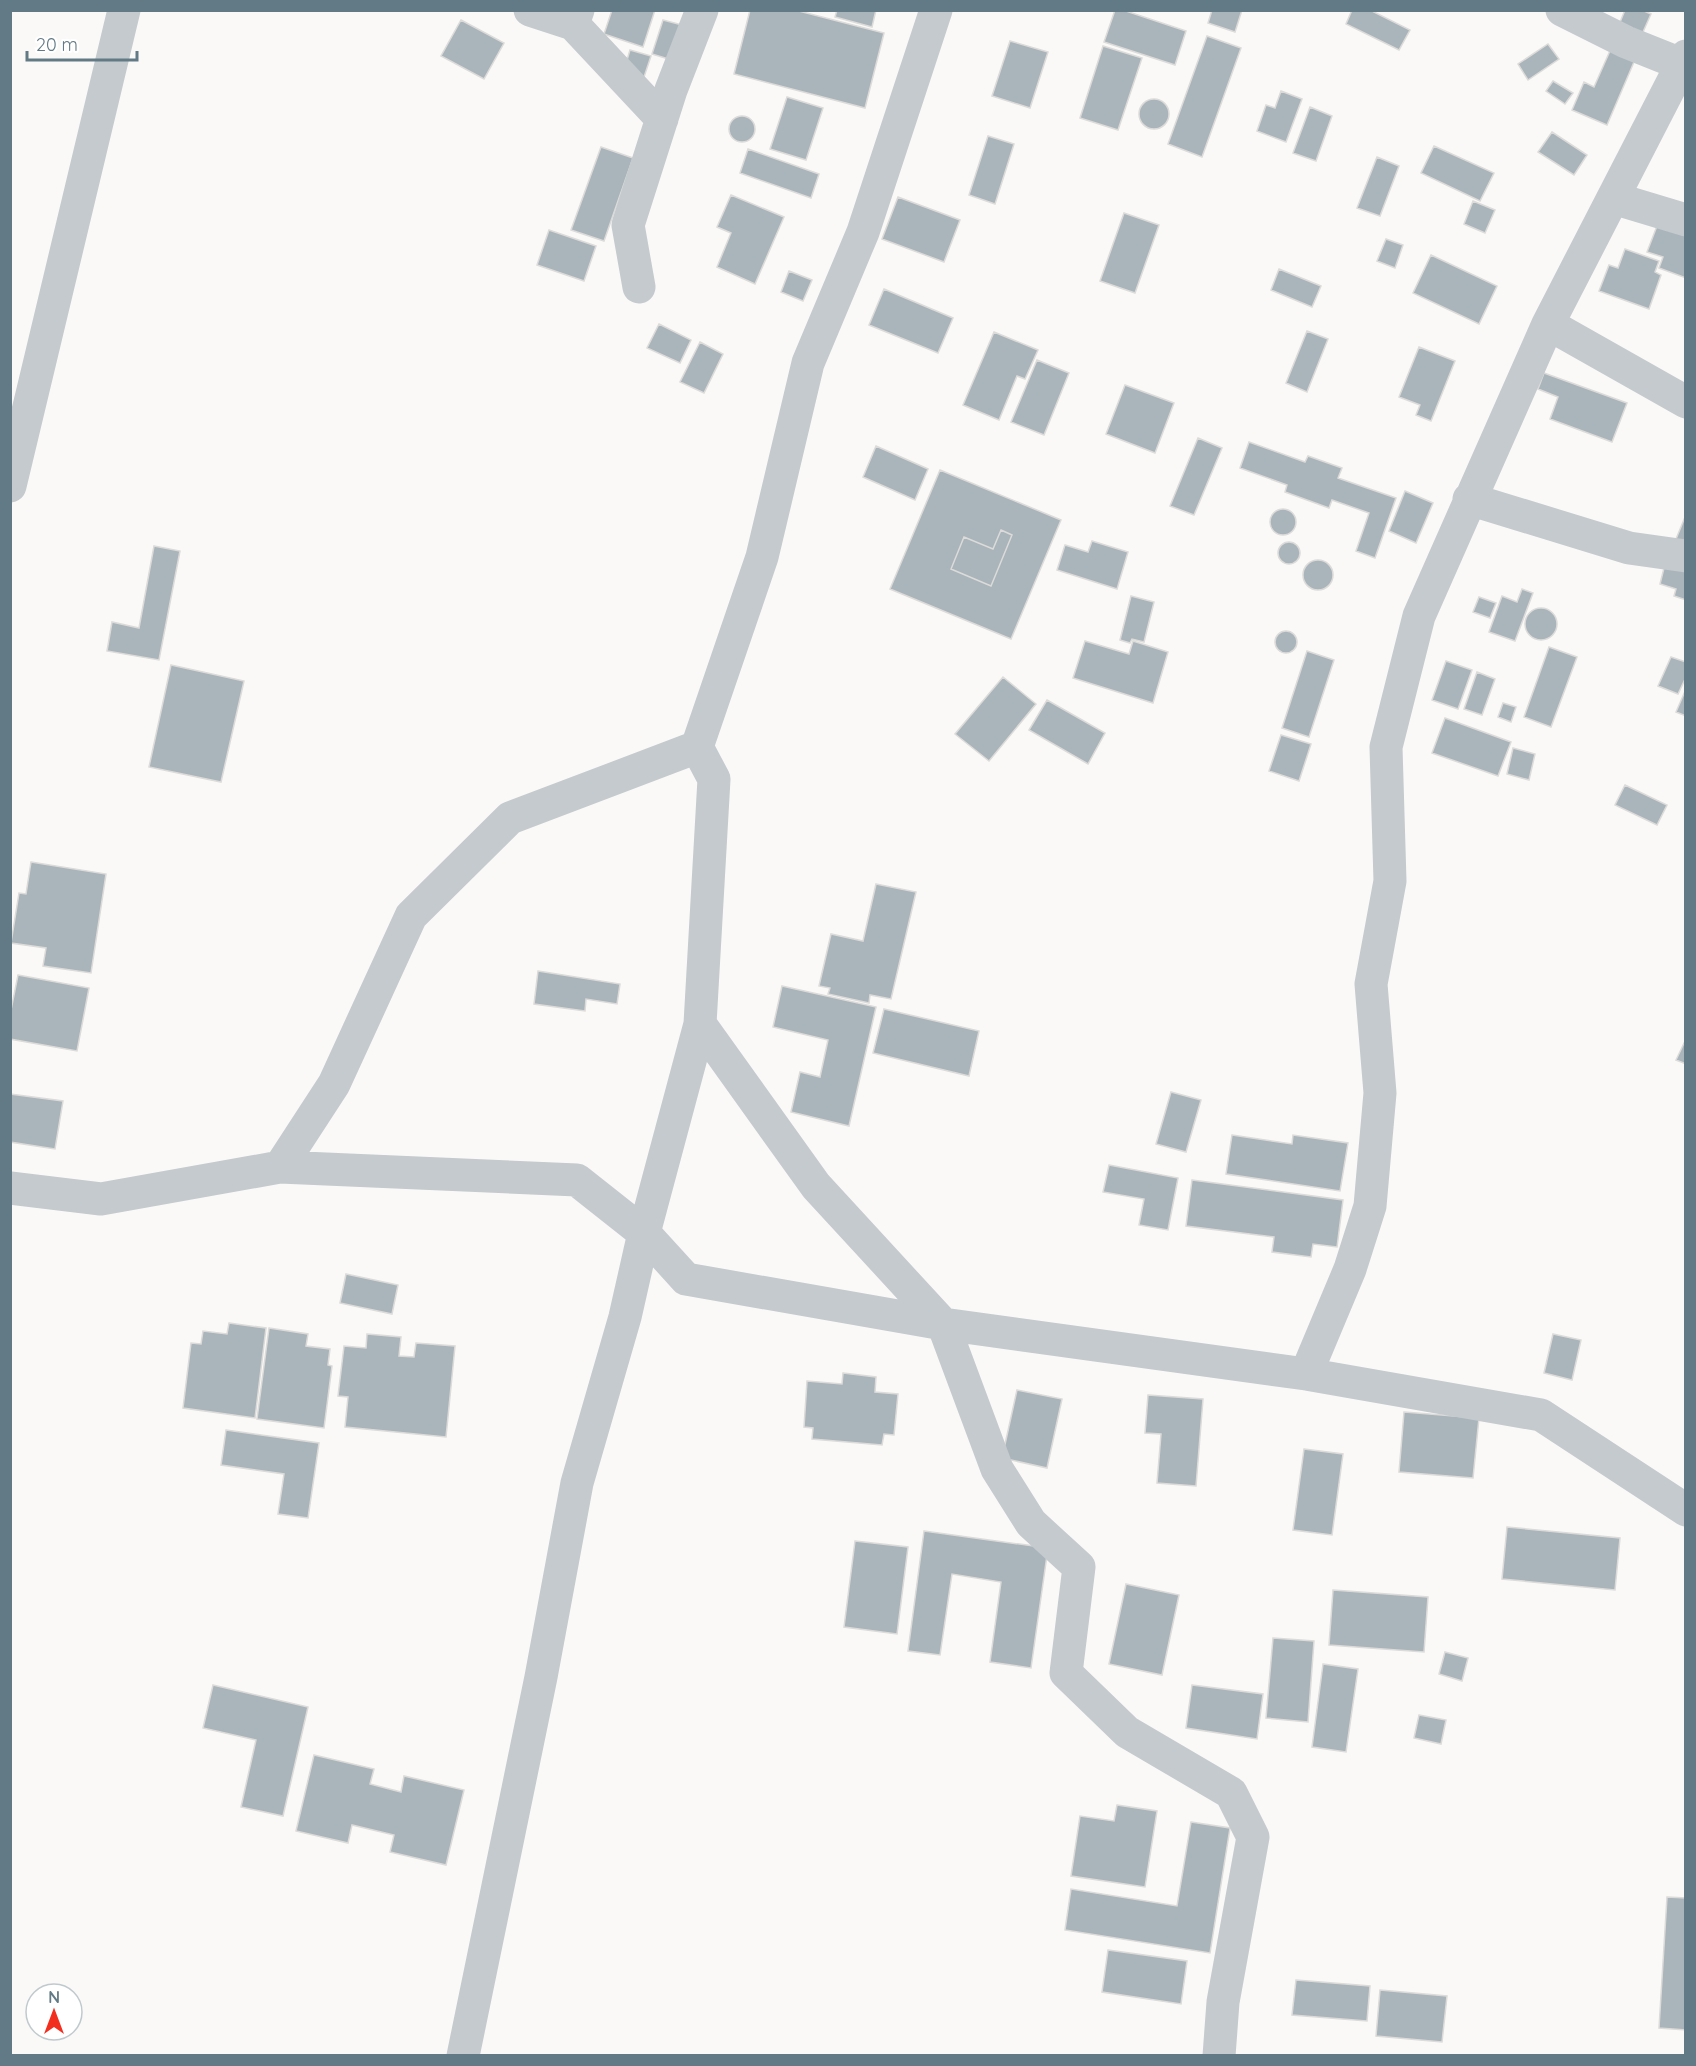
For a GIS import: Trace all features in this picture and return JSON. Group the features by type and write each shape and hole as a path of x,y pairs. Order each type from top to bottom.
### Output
{"street":[{"path":"10,486 124,10"},
{"path":"530,10 575,17 662,119"},
{"path":"639,287 628,225 662,119 702,10"},
{"path":"463,2055 541,1677 577,1483 625,1317 700,1024 714,779 697,747 762,557 808,363 863,232 936,10"},
{"path":"1306,1374 1350,1269 1370,1206 1380,1093 1371,984 1390,881 1386,747 1419,616 1548,324 1683,60 1626,42 1562,10"},
{"path":"1613,198 1686,220"},
{"path":"1548,324 1686,402"},
{"path":"1469,499 1629,548 1686,556"},
{"path":"280,1167 333,1084 411,916 510,818 697,747"},
{"path":"700,1024 816,1186 944,1324 997,1469 1031,1523 1079,1567 1066,1673 1127,1732 1230,1793 1253,1838 1223,2002 1219,2055"},
{"path":"10,1188 101,1199 280,1167 577,1180 645,1233 686,1279 944,1324 1306,1374 1541,1415 1686,1510"}],"building":[{"path":"612,10 655,10 643,47 604,34"},
{"path":"750,10 795,10 884,33 865,108 734,74"},
{"path":"837,10 876,10 872,27 835,17"},
{"path":"1115,10 1123,10 1186,31 1175,65 1104,42"},
{"path":"1212,10 1242,10 1235,32 1208,23"},
{"path":"1352,10 1370,10 1410,30 1399,50 1346,24"},
{"path":"1625,10 1642,10 1651,14 1639,41 1616,32"},
{"path":"461,20 504,43 484,79 441,56"},
{"path":"663,20 686,26 675,61 652,54"},
{"path":"1207,36 1241,48 1202,157 1168,144"},
{"path":"1010,41 1048,52 1030,108 992,96"},
{"path":"1548,44 1559,59 1528,80 1518,64"},
{"path":"1613,44 1637,55 1607,125 1572,110 1584,82 1594,87"},
{"path":"1103,46 1142,58 1118,130 1080,118"},
{"path":"630,50 651,56 644,77 624,70"},
{"path":"1553,81 1573,93 1565,104 1546,91"},
{"path":"1281,91 1302,99 1286,142 1257,131 1266,105 1275,108"},
{"path":"787,97 823,108 806,160 770,149"},
{"path":"1154,99 1165,103 1169,114 1165,125 1154,129 1143,125 1139,114 1143,103"},
{"path":"1310,107 1332,116 1316,161 1293,153"},
{"path":"742,116 751,120 755,129 751,138 742,142 733,138 729,129 733,120"},
{"path":"1552,132 1587,155 1574,175 1538,152"},
{"path":"988,136 1014,144 995,204 969,195"},
{"path":"1434,146 1494,173 1480,201 1421,173"},
{"path":"601,147 633,158 604,241 571,230"},
{"path":"748,149 819,174 811,198 740,173"},
{"path":"1377,157 1399,166 1380,216 1357,208"},
{"path":"731,195 784,217 755,284 717,267 731,233 717,227"},
{"path":"898,197 960,220 944,262 882,239"},
{"path":"1473,201 1495,210 1485,233 1464,224"},
{"path":"1124,213 1159,225 1135,293 1100,281"},
{"path":"1657,226 1686,236 1686,278 1659,268 1663,257 1647,252"},
{"path":"549,230 596,246 584,281 537,265"},
{"path":"1386,239 1403,245 1395,268 1377,261"},
{"path":"1625,249 1659,261 1655,272 1661,275 1649,309 1599,291 1609,265 1618,268"},
{"path":"1431,255 1497,286 1479,324 1413,293"},
{"path":"1279,269 1321,286 1312,307 1271,290"},
{"path":"789,271 812,280 803,301 781,292"},
{"path":"884,289 953,318 938,353 869,325"},
{"path":"659,324 691,340 680,363 647,348"},
{"path":"1307,331 1328,339 1307,392 1286,383"},
{"path":"994,332 1038,350 1025,379 1017,376 999,420 963,405"},
{"path":"700,342 723,354 704,393 680,382"},
{"path":"1419,347 1455,361 1431,421 1416,415 1420,405 1399,397"},
{"path":"1037,360 1069,373 1044,435 1011,422"},
{"path":"1544,373 1627,403 1612,442 1550,419 1558,397 1538,389"},
{"path":"1125,385 1174,403 1155,453 1106,434"},
{"path":"1198,438 1222,448 1194,515 1170,506"},
{"path":"1249,442 1305,462 1308,456 1342,468 1338,478 1396,498 1375,558 1356,551 1369,513 1332,500 1329,508 1285,492 1287,485 1240,468"},
{"path":"876,446 928,469 915,500 863,477"},
{"path":"940,470 1061,520 1011,639 890,589","holes":["1001,530 1012,535 991,586 951,569 964,537 993,549"]},
{"path":"1405,491 1433,503 1416,543 1389,531"},
{"path":"1283,509 1292,513 1296,522 1292,531 1283,535 1274,531 1270,522 1274,513"},
{"path":"1686,518 1686,543 1676,539"},
{"path":"1001,530 1012,535 991,586 951,569 964,537 993,549"},
{"path":"1092,541 1128,552 1117,589 1057,570 1065,545 1088,552"},
{"path":"1289,542 1297,545 1300,553 1297,561 1289,564 1281,561 1278,553 1281,545"},
{"path":"154,546 180,551 159,660 107,651 112,622 139,628"},
{"path":"1318,560 1329,564 1333,575 1329,586 1318,590 1307,586 1303,575 1307,564"},
{"path":"1665,564 1686,569 1686,600 1674,596 1676,589 1660,584"},
{"path":"1522,589 1533,593 1515,641 1489,632 1502,596 1517,602"},
{"path":"1131,596 1154,602 1144,642 1132,639 1130,643 1120,640"},
{"path":"1479,597 1496,603 1490,618 1473,612"},
{"path":"1541,608 1552,613 1557,624 1552,635 1541,640 1530,635 1525,624 1530,613"},
{"path":"1286,631 1296,638 1297,642 1290,652 1286,653 1276,646 1275,642 1282,632"},
{"path":"1085,641 1129,654 1133,641 1168,652 1153,703 1073,678"},
{"path":"1549,647 1577,657 1551,727 1524,717"},
{"path":"1307,651 1334,660 1309,737 1282,728"},
{"path":"1671,657 1686,662 1686,677 1678,694 1658,686"},
{"path":"1446,661 1472,670 1458,709 1432,700"},
{"path":"171,665 244,681 221,782 149,767"},
{"path":"1477,672 1495,679 1482,715 1464,709"},
{"path":"1003,677 1036,704 989,761 955,734"},
{"path":"1686,689 1686,716 1676,712"},
{"path":"1047,700 1105,733 1088,764 1029,730"},
{"path":"1503,703 1516,707 1511,722 1498,717"},
{"path":"1445,718 1511,742 1498,776 1432,753"},
{"path":"1281,735 1311,744 1299,781 1269,771"},
{"path":"1513,748 1535,754 1529,780 1507,774"},
{"path":"1625,785 1667,805 1657,825 1615,805"},
{"path":"31,862 106,874 91,973 43,966 46,948 11,943 19,893 26,894"},
{"path":"876,884 916,892 891,999 870,995 869,1003 828,994 830,988 819,986 831,934 863,941"},
{"path":"538,971 620,984 617,1004 586,999 585,1011 534,1004"},
{"path":"18,975 89,988 77,1051 10,1039 10,1015"},
{"path":"782,986 876,1007 849,1126 791,1112 800,1072 820,1077 828,1040 773,1027"},
{"path":"884,1009 979,1031 969,1076 873,1053"},
{"path":"1686,1039 1686,1064 1676,1060"},
{"path":"1171,1092 1201,1100 1186,1152 1156,1144"},
{"path":"10,1094 63,1101 55,1149 10,1142"},
{"path":"1232,1135 1292,1144 1293,1135 1348,1143 1340,1191 1226,1174"},
{"path":"1109,1165 1178,1178 1168,1230 1139,1225 1144,1199 1103,1192"},
{"path":"1192,1180 1343,1200 1337,1247 1313,1244 1311,1257 1272,1252 1274,1237 1186,1226"},
{"path":"346,1274 398,1285 392,1314 340,1303"},
{"path":"229,1323 266,1328 255,1418 183,1408 191,1343 201,1344 203,1331 227,1334"},
{"path":"269,1328 308,1334 306,1346 330,1349 328,1365 332,1366 324,1428 257,1419"},
{"path":"367,1334 401,1337 399,1356 414,1357 416,1343 455,1346 446,1437 345,1427 348,1397 338,1396 344,1346 366,1348"},
{"path":"1553,1334 1581,1340 1572,1380 1544,1373"},
{"path":"843,1373 876,1377 875,1392 898,1394 894,1435 884,1434 882,1445 812,1439 813,1428 804,1427 807,1381 842,1384"},
{"path":"1017,1390 1062,1399 1047,1468 1002,1458"},
{"path":"1148,1395 1203,1399 1196,1486 1157,1483 1161,1434 1145,1433"},
{"path":"1404,1412 1479,1418 1473,1478 1399,1472"},
{"path":"226,1430 319,1443 308,1518 278,1514 284,1474 221,1465"},
{"path":"1304,1449 1343,1454 1332,1535 1293,1530"},
{"path":"1507,1527 1620,1538 1615,1590 1502,1579"},
{"path":"924,1531 1048,1548 1031,1668 990,1662 1001,1582 952,1574 940,1655 908,1651"},
{"path":"855,1541 908,1547 897,1634 844,1627"},
{"path":"1126,1584 1179,1595 1162,1675 1109,1664"},
{"path":"1333,1590 1428,1597 1424,1652 1329,1645"},
{"path":"1273,1638 1314,1641 1308,1722 1266,1718"},
{"path":"1445,1652 1468,1658 1462,1681 1439,1674"},
{"path":"1323,1664 1358,1669 1346,1752 1312,1747"},
{"path":"213,1685 308,1707 283,1816 241,1807 256,1740 203,1728"},
{"path":"1192,1685 1263,1694 1257,1739 1186,1728"},
{"path":"1419,1715 1446,1720 1441,1744 1414,1738"},
{"path":"314,1755 374,1769 370,1784 401,1792 404,1776 464,1790 446,1865 390,1852 394,1835 352,1825 348,1843 296,1831"},
{"path":"1117,1805 1157,1811 1145,1887 1071,1876 1080,1816 1114,1821"},
{"path":"1191,1822 1230,1828 1210,1953 1065,1930 1071,1889 1177,1906"},
{"path":"1667,1897 1686,1898 1686,2030 1659,2028"},
{"path":"1108,1950 1187,1961 1181,2004 1102,1992"},
{"path":"1296,1980 1370,1986 1367,2021 1292,2015"},
{"path":"1380,1990 1447,1996 1442,2042 1376,2036"}]}
